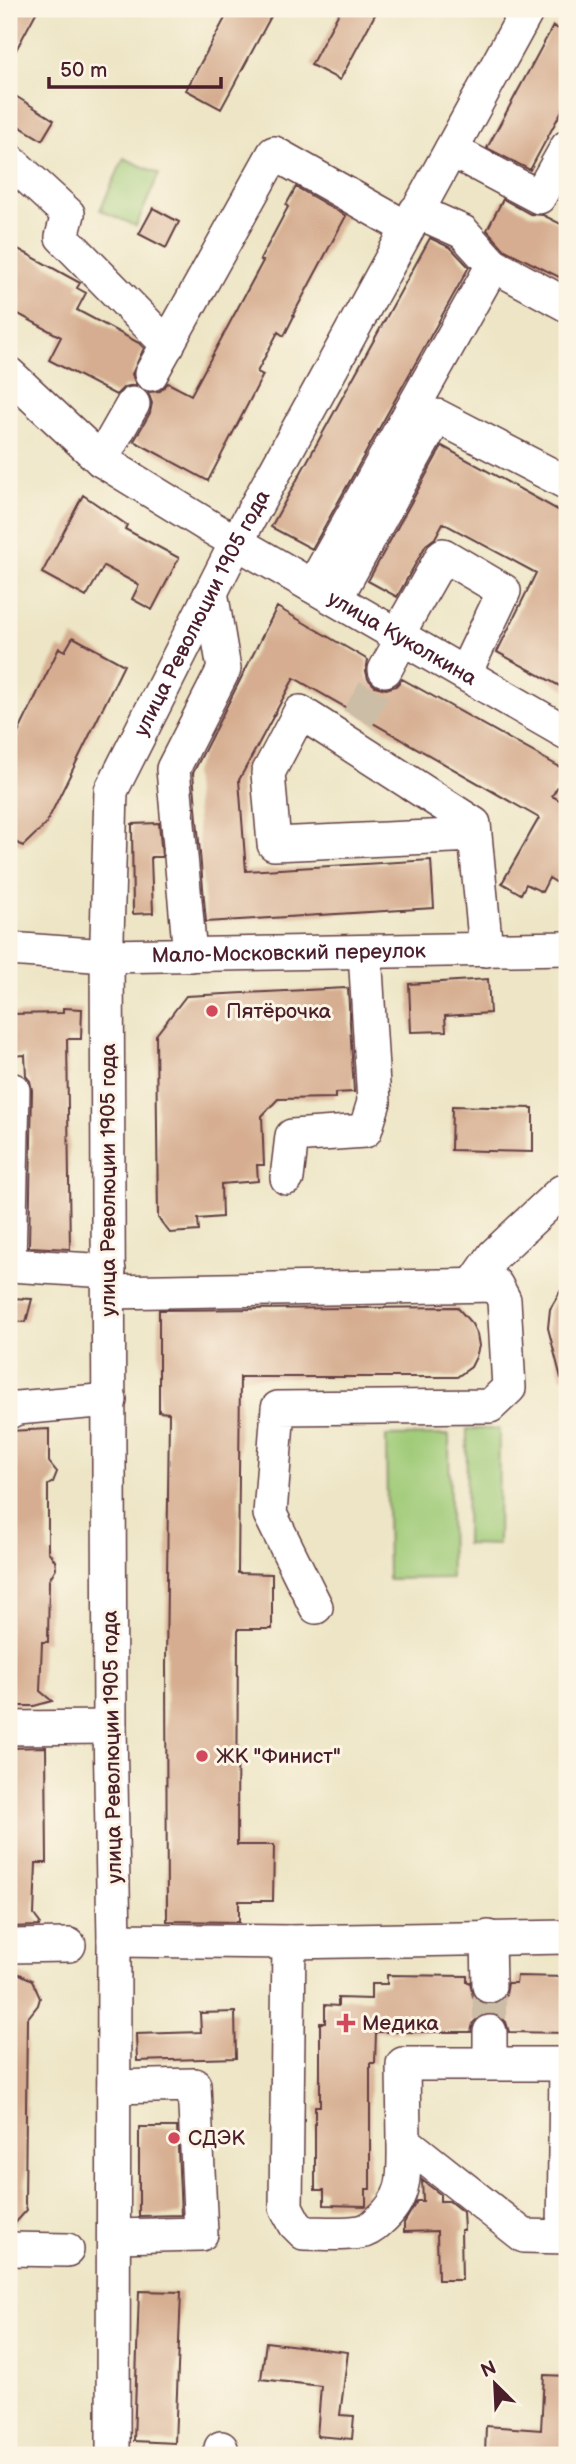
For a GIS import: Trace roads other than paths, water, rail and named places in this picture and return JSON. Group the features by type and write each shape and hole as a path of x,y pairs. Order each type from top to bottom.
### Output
{"street":[{"name":"улица Революции 1905 года","path":"113,2455 114,1940 110,1727 107,956 111,790 237,541 528,9"},
{"path":"451,149 539,198 567,147"},
{"path":"151,374 274,153 412,220 463,232 493,265 567,305"},
{"path":"9,160 68,214 62,237 168,345"},
{"path":"325,592 493,265"},
{"name":"улица Куколкина","path":"9,373 101,460 567,733"},
{"path":"101,460 133,404"},
{"path":"325,592 436,416 567,483"},
{"path":"385,670 443,555 504,591 465,673"},
{"path":"190,955 173,769 224,669 211,592"},
{"path":"475,835 274,844 268,773 300,712 352,730 474,824 486,950"},
{"name":"Мало-Московский переулок","path":"9,949 107,956 567,948"},
{"path":"287,1178 292,1136 365,1131 374,1102 365,952"},
{"path":"9,1090 13,1090 9,1264 109,1282 496,1285 504,1300 509,1388 491,1406 278,1408 270,1514 316,1607"},
{"path":"473,1285 494,1255 561,1192 567,1191"},
{"path":"9,1412 18,1408 110,1400"},
{"path":"9,1728 110,1727"},
{"path":"488,1937 489,1986"},
{"path":"114,1940 289,1942 567,1937"},
{"path":"289,1942 286,2207 295,2224 304,2233 363,2232 394,2217 404,2174 403,2064 490,2048 566,2064 566,2237 524,2236 404,2141"},
{"path":"9,1945 69,1945"},
{"path":"114,2088 194,2085 201,2234 114,2236"},
{"path":"9,2249 67,2250"}],"tunnel":[{"path":"358,718 385,670"},
{"path":"489,1986 490,2032"}],"place":[{"name":"Пятёрочка","path":"212,1011"},
{"name":"ЖК \"Финист\"","path":"202,1756"},
{"name":"Медика","path":"346,2023"},
{"name":"СДЭК","path":"174,2138"}]}
